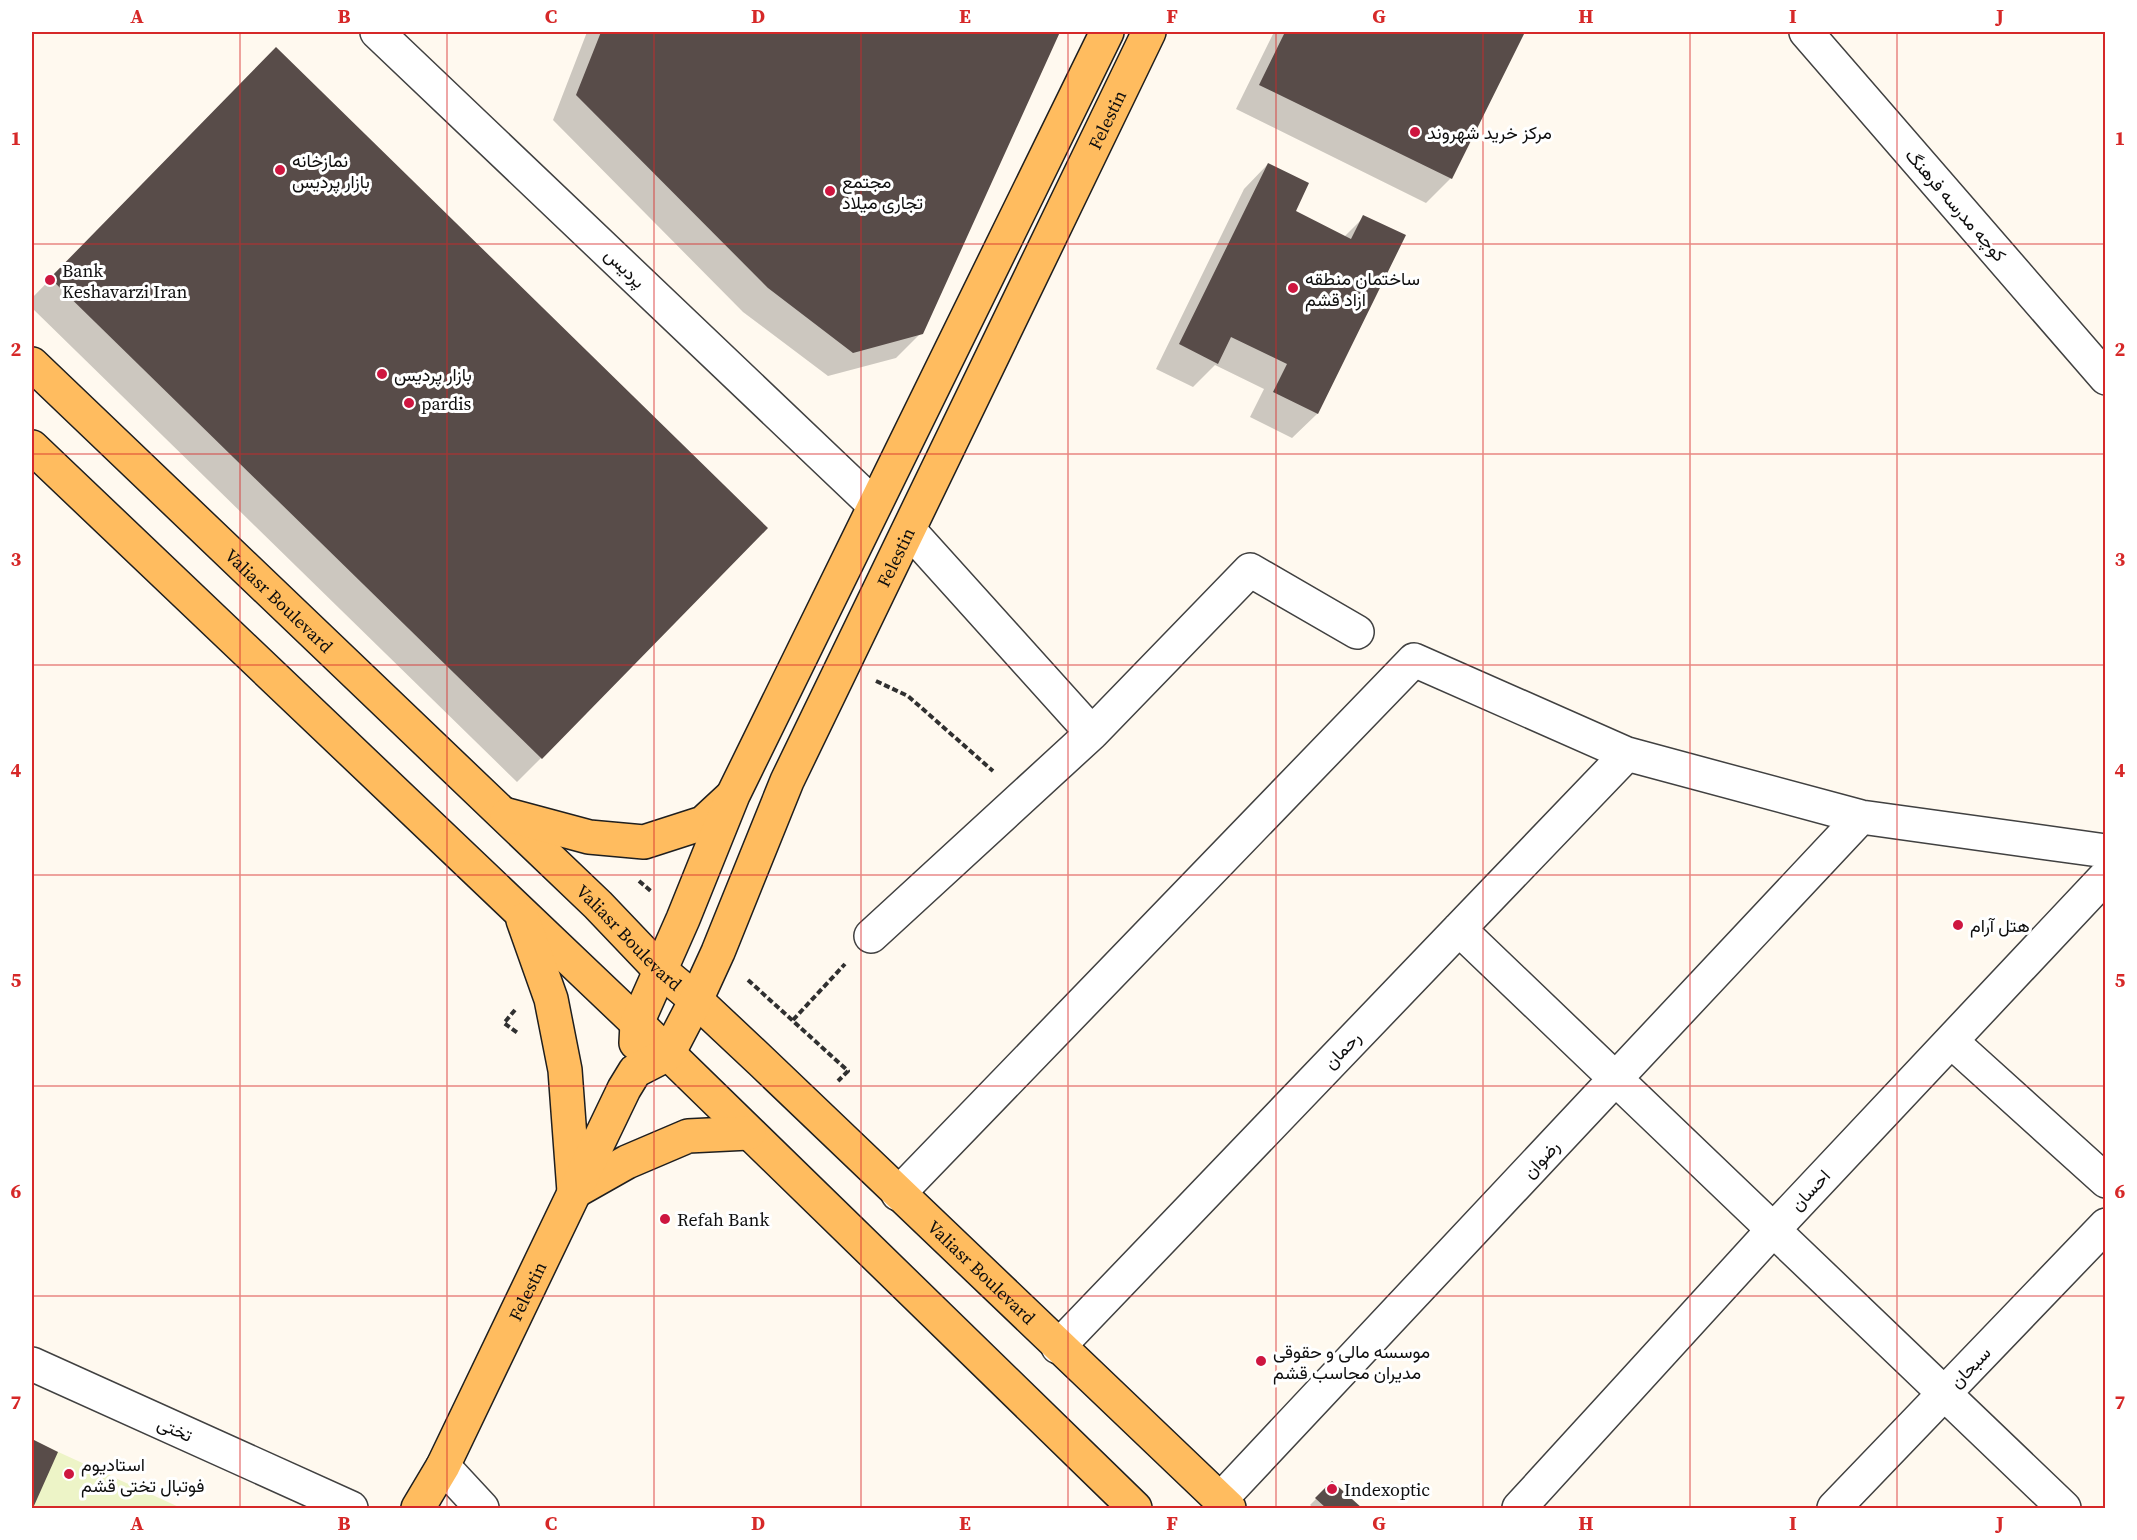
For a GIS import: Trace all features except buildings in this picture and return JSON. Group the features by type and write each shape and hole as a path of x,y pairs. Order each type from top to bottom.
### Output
{"main road":[{"name":"Felestin","path":"418,1509 443,1466 624,1089 635,1071 637,1023 683,919 733,795 1107,32"},
{"name":"Felestin","path":"668,1054 718,952 787,781 1149,32"},
{"name":"Valiasr Boulevard","path":"32,364 598,905 660,970 696,1000 1224,1504"},
{"path":"32,447 637,1023 1129,1506"},
{"path":"502,813 589,837 644,842 703,823 733,795"},
{"path":"520,913 551,999 565,1070 574,1192 627,1162 688,1136 749,1133"},
{"path":"635,1071 668,1054"}],"street":[{"name":"پردیس","path":"376,32 874,505"},
{"name":"کوچه مدرسه فرهنگ","path":"1806,32 2106,378"},
{"path":"909,530 1092,733"},
{"path":"871,936 1092,733 1250,570 1357,632"},
{"path":"898,1194 1414,660 1627,754 1861,817 2106,851"},
{"name":"رحمان","path":"1058,1347 1627,754"},
{"name":"رضوان","path":"1224,1504 1861,817"},
{"name":"احسان","path":"1519,1509 1773,1230 2106,876"},
{"path":"1459,929 2064,1509"},
{"path":"1951,1041 2106,1181"},
{"name":"سبحان","path":"1834,1509 2106,1225"},
{"name":"تختی","path":"32,1364 351,1509"},
{"path":"443,1466 482,1509"}],"path":[{"path":"843,665 908,696 1023,797"},
{"path":"793,1020 871,936"}],"green space":[{"name":"استادیوم فوتبال تختی قشم","path":"32,1440 181,1508 32,1508"}],"place":[{"name":"مرکز خرید شهروند","path":"1415,132"},
{"name":"نمازخانه بازار پردیس","path":"280,170"},
{"name":"مجتمع تجاری میلاد","path":"830,191"},
{"name":"Bank Keshavarzi Iran","path":"50,280"},
{"name":"ساختمان منطقه ازاد قشم","path":"1293,288"},
{"name":"بازار پردیس","path":"382,374"},
{"name":"pardis","path":"409,403"},
{"name":"هتل آرام","path":"1958,925"},
{"name":"Refah Bank","path":"665,1219"},
{"name":"موسسه مالی و حقوقی مدیران محاسب قشم","path":"1261,1361"},
{"name":"استادیوم فوتبال تختی قشم","path":"69,1474"},
{"name":"Indexoptic","path":"1332,1489"}]}
